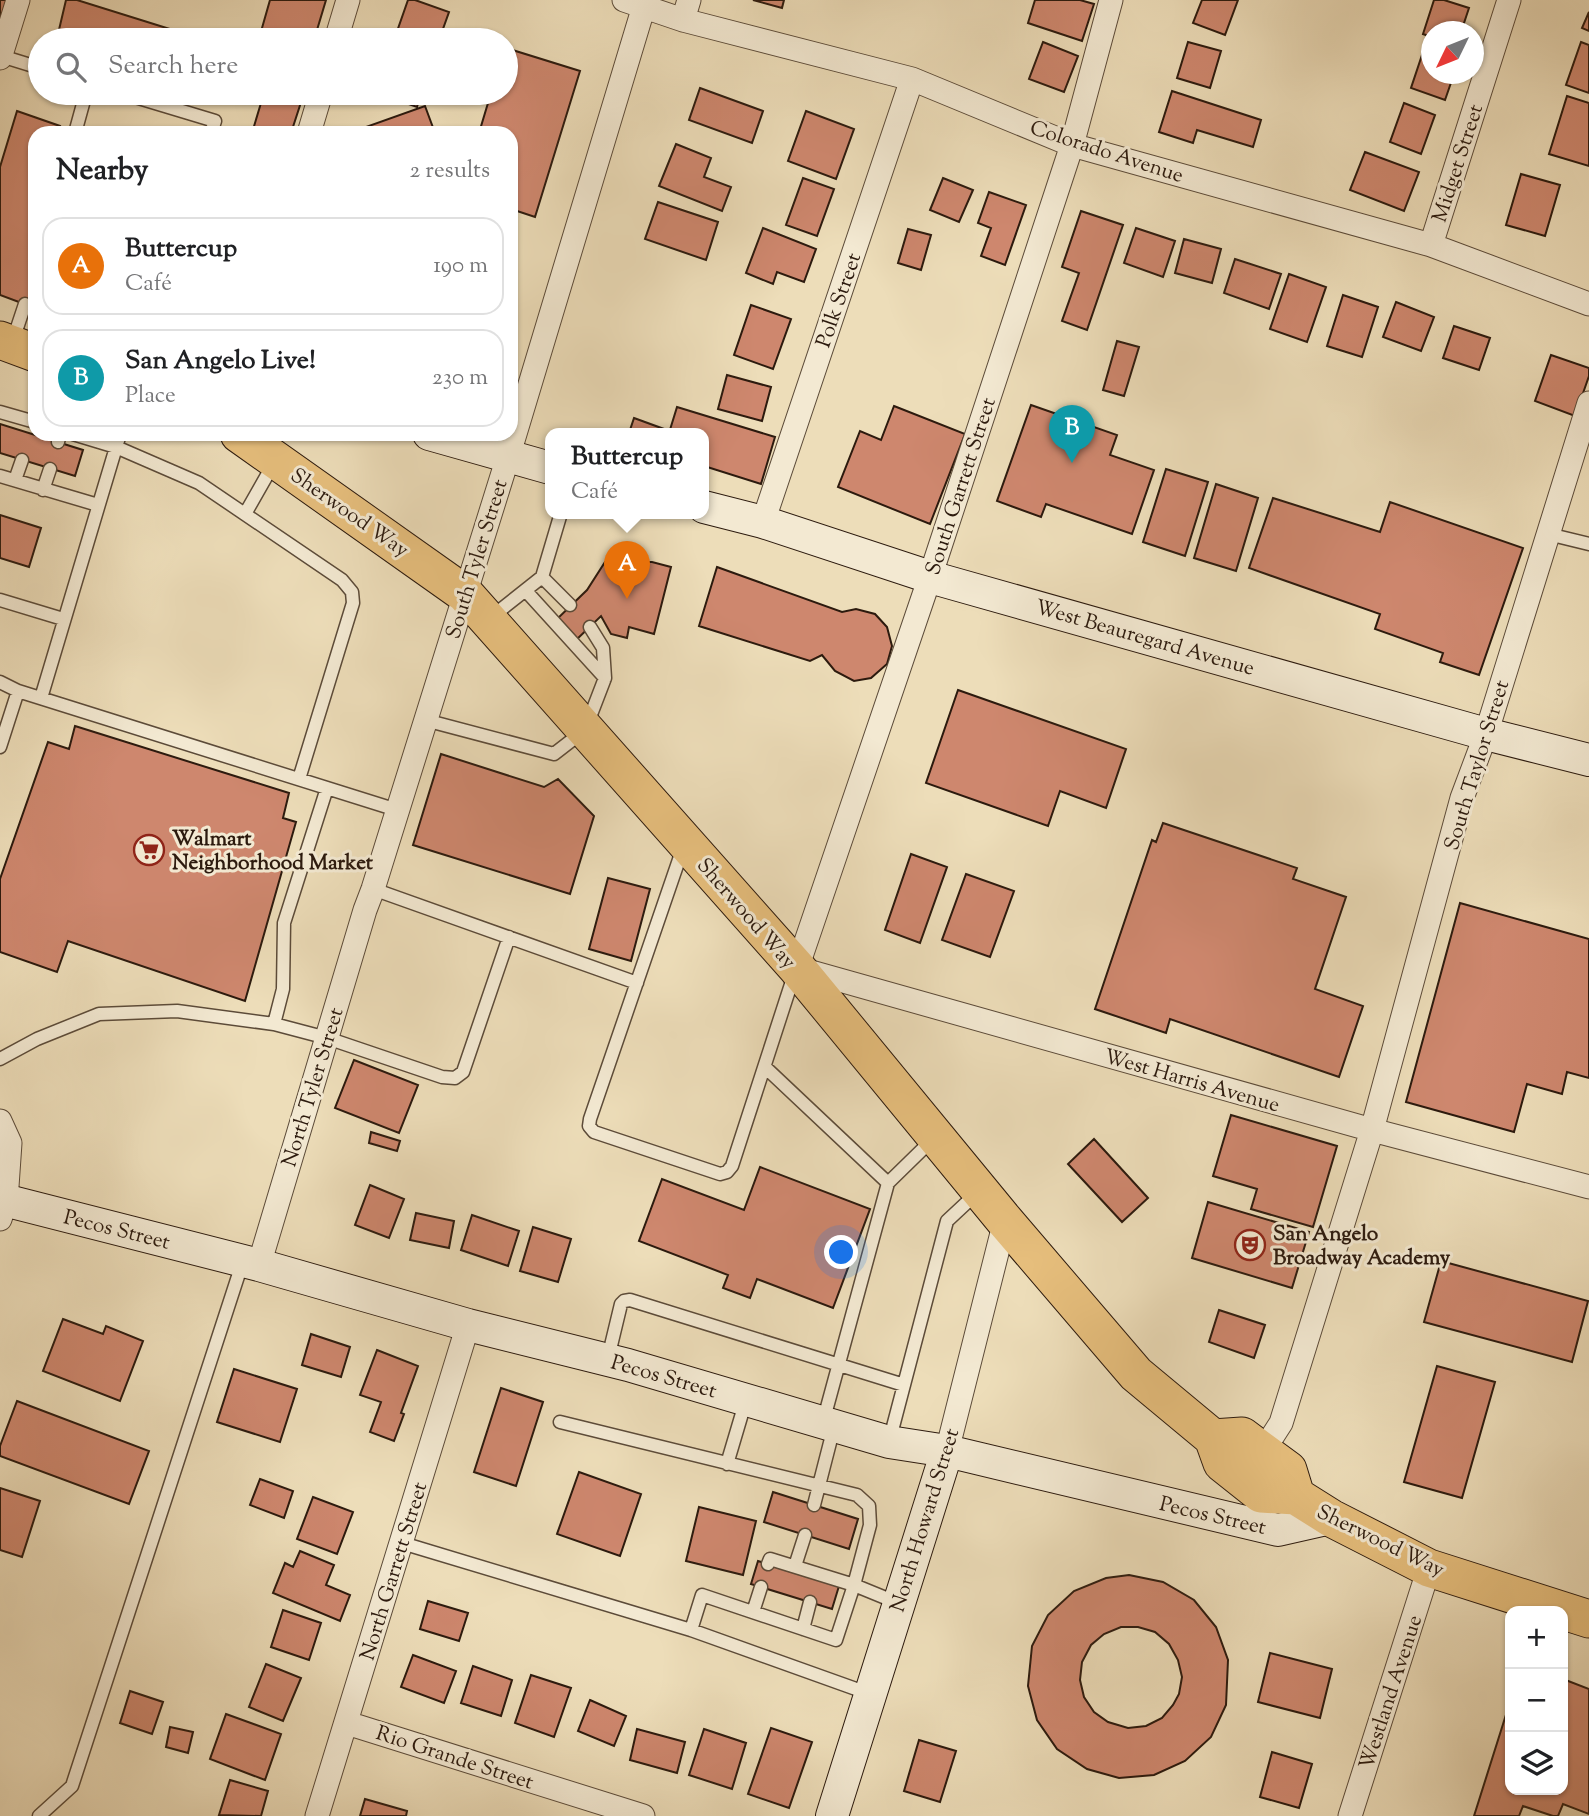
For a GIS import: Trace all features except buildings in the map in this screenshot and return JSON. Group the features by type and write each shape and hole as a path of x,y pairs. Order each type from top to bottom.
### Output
{"main road":[{"name":"Sherwood Way","path":"249,441 477,607 797,968 1005,1221 1136,1374 1213,1438 1222,1463 1261,1494 1296,1496 1331,1518 1429,1568 1589,1619"},
{"name":"Sherwood Way","path":"1213,1438 1242,1436 1288,1470 1296,1496"}],"street":[{"path":"0,57 18,0"},
{"path":"340,28 348,0"},
{"name":"South Garrett Street","path":"797,968 1072,145 1111,0"},
{"name":"Midget Street","path":"1431,245 1509,0"},
{"name":"Colorado Avenue","path":"634,3 686,10 912,79 1072,145 1431,245 1589,304"},
{"name":"South Tyler Street","path":"518,421 634,3"},
{"name":"Polk Street","path":"763,522 912,79"},
{"path":"311,126 317,105"},
{"name":"South Taylor Street","path":"1263,1451 1282,1423 1372,1130 1462,798 1486,734 1589,403"},
{"path":"453,441 545,467"},
{"name":"South Tyler Street","path":"369,900 425,720 477,607 512,441"},
{"name":"West Beauregard Avenue","path":"709,508 763,522 930,576 1486,734 1589,760"},
{"name":"North Tyler Street","path":"251,1263 327,1038 369,900"},
{"name":"West Harris Avenue","path":"797,968 1372,1130 1589,1186"},
{"path":"0,1121 10,1143 2,1206"},
{"name":"Pecos Street","path":"2,1206 251,1263 468,1325 607,1360 889,1443 947,1451 1278,1530 1331,1518"},
{"name":"North Howard Street","path":"832,1816 947,1451 1005,1221"},
{"name":"North Garrett Street","path":"317,1816 468,1325"},
{"name":"Westland Avenue","path":"1350,1816 1429,1568"},
{"name":"Rio Grande Street","path":"347,1723 643,1816"}],"lane":[{"path":"0,57 28,65"},
{"path":"77,126 83,105"},
{"path":"162,105 215,121 214,126"},
{"path":"16,345 24,304"},
{"path":"1,416 28,424"},
{"path":"41,698 118,441"},
{"path":"120,441 199,484 342,580 352,592 353,603 299,779"},
{"path":"15,480 22,460"},
{"path":"244,514 275,460"},
{"path":"43,490 50,469"},
{"path":"0,475 98,505"},
{"path":"477,607 526,591 542,576 559,519"},
{"path":"1548,534 1589,544"},
{"path":"542,576 570,605"},
{"path":"526,591 605,678"},
{"path":"0,600 63,619"},
{"path":"425,720 554,754 585,730 605,678 603,648 590,627"},
{"path":"0,682 18,691 397,810"},
{"path":"0,747 18,691"},
{"path":"274,1024 283,989 284,923 327,788"},
{"path":"685,842 590,1119 589,1126 594,1132 720,1174 727,1172 732,1166 797,968"},
{"path":"369,900 509,937 637,983"},
{"path":"0,1059 37,1039 99,1014 177,1011 274,1024 327,1038 442,1077 455,1078 463,1072 509,937"},
{"path":"765,1067 888,1183"},
{"path":"814,1505 839,1366 888,1183 936,1137"},
{"path":"889,1443 947,1221 980,1191"},
{"path":"39,1816 72,1786 251,1263"},
{"path":"607,1360 621,1304 630,1300 904,1385"},
{"path":"727,1464 746,1400"},
{"path":"560,1422 857,1495 869,1506 870,1525 836,1640 702,1595 691,1630"},
{"path":"795,1566 805,1535"},
{"path":"402,1543 691,1630 870,1694"},
{"path":"768,1564 770,1559 795,1566 899,1603"},
{"path":"753,1612 761,1587"},
{"path":"803,1629 810,1602"}],"place":[{"name":"San Angelo Live!","path":"1072,463"},
{"name":"Buttercup","path":"627,599"},
{"name":"Walmart Neighborhood Market","path":"149,850"},
{"name":"San Angelo Broadway Academy","path":"1250,1245"}]}
